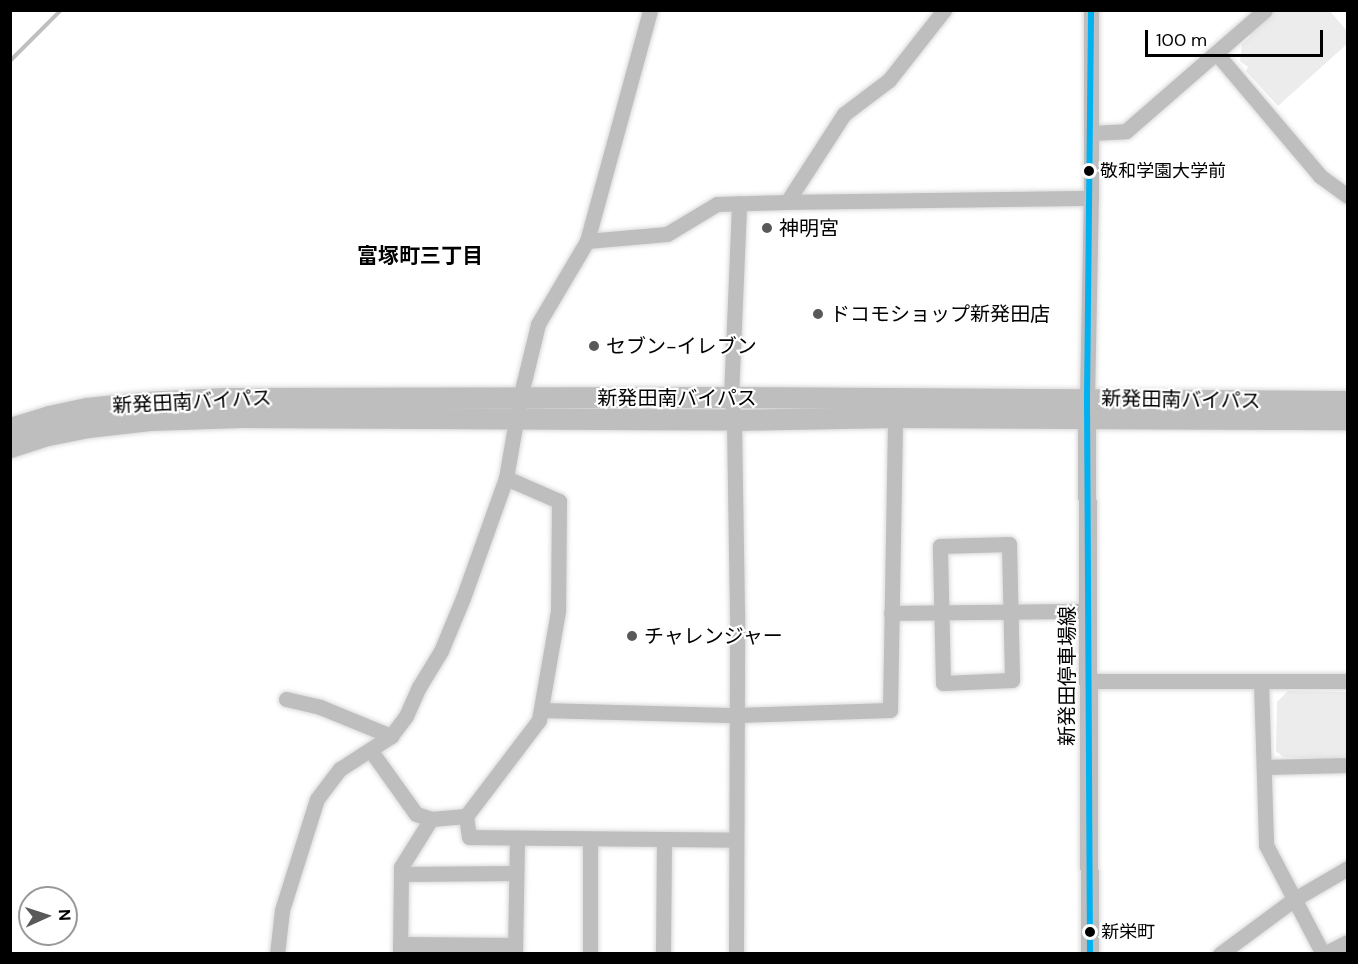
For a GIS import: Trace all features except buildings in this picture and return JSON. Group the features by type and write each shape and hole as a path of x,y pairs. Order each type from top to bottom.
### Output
{"highway":[{"name":"新発田南バイパス","path":"10,447 43,436 150,420 518,409 731,397 1347,419"},
{"name":"新発田南バイパス","path":"10,428 87,408 144,402 248,398 734,420 1347,402"}],"main road":[{"name":"新発田停車場線","path":"1088,409 1090,954"}],"street":[{"path":"277,954 282,910 317,799 340,769 371,752 391,736 406,716 419,687 441,651 506,478 518,409 538,324 587,241 650,10"},
{"path":"787,202 844,114 889,80 944,10"},
{"path":"1088,409 1091,198 1090,10"},
{"path":"1091,133 1126,131 1265,10"},
{"path":"1217,54 1320,176 1347,196"},
{"path":"587,241 667,234 717,204 1091,198"},
{"path":"736,954 737,715 734,420 731,397 739,203"},
{"path":"541,710 737,715 890,710 895,417"},
{"path":"506,478 559,501 558,611 540,720 466,816 469,837 735,840"},
{"path":"1009,544 1011,611 1012,680 943,683 940,546 1009,544"},
{"path":"891,612 1089,610"},
{"path":"1089,681 1347,681"},
{"path":"1261,682 1266,845 1323,954 1347,942"},
{"path":"286,699 320,707 391,736"},
{"path":"371,752 416,814 431,819 466,816"},
{"path":"1264,766 1347,765"},
{"path":"431,819 401,867 400,949 515,949 517,838"},
{"path":"590,839 590,954"},
{"path":"663,954 664,839"},
{"path":"1220,954 1293,900 1347,868"},
{"path":"400,874 516,873"}],"shaded area":[{"path":"1274,11 1330,11 1347,31 1347,44 1278,106 1246,71 1248,67 1240,61 1242,44 1251,36 1249,33"},
{"path":"1288,691 1347,692 1347,756 1340,760 1283,757 1276,751 1277,702"}],"waterway":[{"path":"10,61 61,10"}],"transit line":[{"path":"1090,954 1087,399 1091,10"}],"place":[{"name":"敬和学園大学前","path":"1089,171"},
{"name":"神明宮","path":"767,228"},
{"name":"ドコモショップ新発田店","path":"818,314"},
{"name":"セブン-イレブン","path":"594,346"},
{"name":"チャレンジャー","path":"632,636"},
{"name":"新栄町","path":"1090,932"}],"district":[{"name":"富塚町三丁目","path":"420,256"}]}
